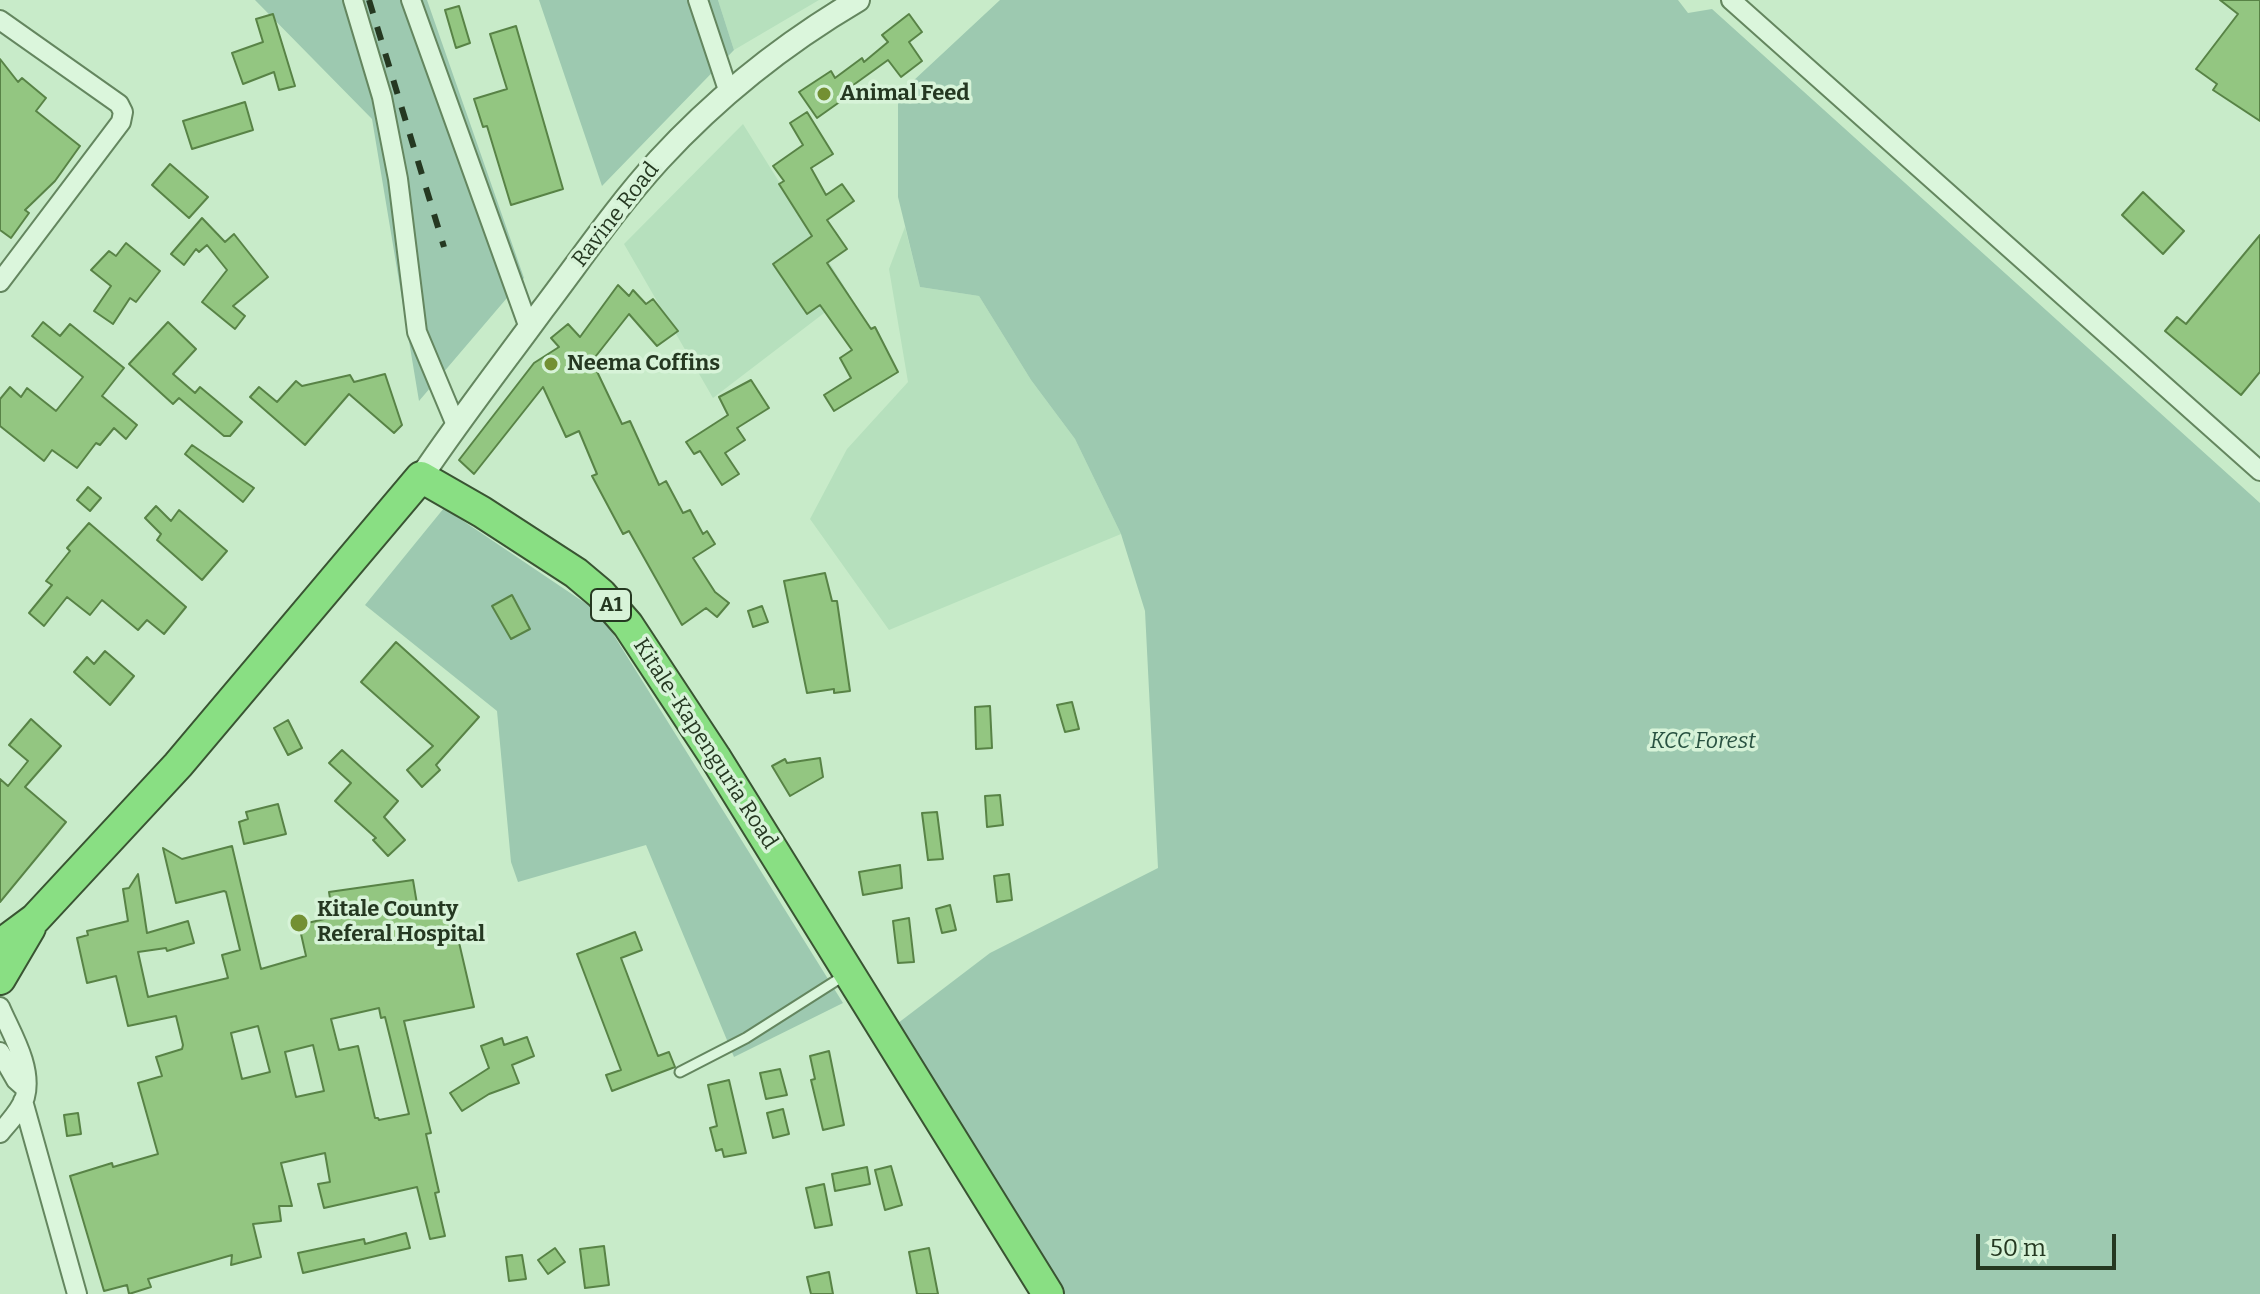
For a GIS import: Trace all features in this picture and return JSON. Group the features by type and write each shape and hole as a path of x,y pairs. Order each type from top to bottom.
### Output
{"highway":[{"path":"0,945 35,919 178,765 421,477"},
{"name":"Kitale-Kapenguria Road","path":"421,477 576,573 601,594 628,625 715,757 1048,1294"},
{"path":"0,979 35,919"}],"street":[{"path":"353,0 382,97 398,179 417,332 456,425"},
{"path":"411,0 529,328"},
{"path":"698,0 729,93"},
{"name":"Ravine Road","path":"421,477 456,425 634,189 691,127 729,93 781,50 858,0"},
{"path":"1731,0 2260,471"},
{"path":"0,20 119,104 123,112 121,122 0,282"},
{"path":"0,1007 20,1055 24,1095 77,1294"},
{"path":"0,1052 24,1095"},
{"path":"0,1133 14,1116 24,1095"}],"lane":[{"path":"680,1072 746,1038 848,973"}],"green space":[{"path":"255,0 427,0 524,278 419,401 372,119"},
{"path":"539,0 718,0 734,50 602,186"},
{"path":"718,0 819,0 734,50"},
{"name":"KCC Forest","path":"1000,0 1678,0 1688,13 1712,9 2260,503 2260,1294 1051,1294 885,1033 990,953 1158,868 1145,611 1121,534 1075,439 1031,380 979,296 920,287 898,197 898,95"},
{"path":"743,124 849,294 713,398 624,244"},
{"path":"905,227 920,287 979,296 1031,380 1075,439 1121,534 889,630 810,519 847,449 908,382 889,269"},
{"path":"444,508 600,613 843,1003 734,1057 646,845 518,882 511,862 497,711 365,605"}],"building":[{"path":"2220,0 2260,0 2260,121 2213,90 2217,84 2196,69 2238,14"},
{"path":"459,6 470,43 456,48 445,10"},
{"path":"273,14 295,86 279,90 274,72 243,84 232,53 263,42 256,19"},
{"path":"909,14 922,32 909,42 922,61 901,77 888,60 845,91 848,96 817,118 799,92 831,71 835,78 862,58 864,62 888,42 882,35"},
{"path":"516,26 563,189 511,205 487,126 483,127 474,99 507,89 490,34"},
{"path":"0,59 18,82 22,78 46,98 36,111 80,146 55,181 25,210 29,213 11,238 0,230"},
{"path":"245,102 253,130 192,149 183,121"},
{"path":"807,112 833,154 811,168 826,195 842,184 854,201 827,220 847,249 827,263 871,329 875,327 898,372 834,411 824,395 851,378 840,358 852,350 820,305 807,314 773,264 812,236 779,184 784,181 773,166 803,145 790,123"},
{"path":"170,164 208,197 189,218 152,185"},
{"path":"2143,192 2184,231 2163,254 2122,215"},
{"path":"202,218 225,242 234,234 268,277 233,306 245,316 235,329 202,302 227,270 207,245 199,252 196,249 184,265 171,254"},
{"path":"2260,235 2260,372 2241,395 2165,331 2177,317 2186,324"},
{"path":"126,243 160,271 136,302 130,298 113,324 94,311 111,286 91,270 109,251 116,256"},
{"path":"618,285 629,296 633,290 646,304 653,299 678,331 657,346 629,314 592,361 622,424 630,421 659,485 666,481 683,513 690,510 703,534 707,531 715,544 693,558 715,592 729,603 717,617 706,608 682,625 629,531 623,534 592,476 597,474 579,431 566,437 543,387 474,474 459,460 534,363 559,347 551,338 568,324 580,337"},
{"path":"43,322 60,336 70,324 124,368 102,396 137,425 126,439 114,428 100,445 96,443 77,468 52,450 44,461 0,426 0,399 10,387 21,397 27,388 56,411 83,377 32,336"},
{"path":"168,322 196,349 173,374 195,393 200,387 242,422 230,436 224,436 179,398 173,404 129,364"},
{"path":"385,374 402,425 394,433 349,394 305,445 250,397 259,387 277,402 296,381 302,386 350,375 354,382"},
{"path":"751,380 769,408 737,428 745,440 725,453 739,474 722,485 700,451 694,454 686,442 728,415 719,397"},
{"path":"192,445 254,488 243,502 185,454"},
{"path":"88,487 101,498 90,511 77,500"},
{"path":"156,506 171,521 179,510 227,551 202,580 157,540 161,534 145,518"},
{"path":"89,523 186,607 164,634 147,620 138,630 102,600 90,615 67,597 44,626 29,613 52,585 46,581 70,551 67,548"},
{"path":"825,573 832,601 837,601 850,691 834,693 834,689 807,693 784,581"},
{"path":"512,595 530,629 511,639 492,606"},
{"path":"762,606 768,622 753,627 748,611"},
{"path":"396,642 479,717 436,765 440,770 422,787 407,770 433,746 361,682"},
{"path":"105,651 134,676 110,705 74,672 87,657 94,664"},
{"path":"1072,702 1079,729 1065,732 1057,705"},
{"path":"990,706 992,748 976,749 975,707"},
{"path":"31,719 61,746 25,787 66,822 0,902 0,779 8,786 28,761 9,745"},
{"path":"288,720 302,748 288,755 274,728"},
{"path":"342,750 398,801 384,817 405,840 388,856 373,840 376,838 335,801 351,783 329,763"},
{"path":"820,758 823,777 790,796 772,766 785,759 787,763"},
{"path":"1000,795 1003,825 987,827 985,796"},
{"path":"278,804 286,834 244,844 239,822 248,819 246,812"},
{"path":"937,812 943,859 928,860 922,813"},
{"path":"232,846 261,969 306,956 299,925 333,917 329,892 413,880 419,916 451,908 474,1007 404,1021 431,1133 426,1134 445,1236 430,1239 417,1187 324,1208 318,1184 330,1182 325,1153 281,1163 292,1206 279,1206 281,1221 253,1224 261,1257 231,1265 232,1255 148,1279 151,1287 129,1294 127,1285 104,1291 70,1176 112,1163 113,1167 158,1154 138,1083 162,1076 156,1057 182,1049 183,1045 176,1016 128,1026 116,976 87,983 77,938 88,935 87,931 128,921 123,889 129,888 138,874 147,933 188,921 194,943 167,951 166,948 138,952 148,997 228,978 222,955 240,950 226,892 176,903 163,848 182,859","holes":["379,1008 381,1018 385,1017 409,1114 379,1120 375,1118 358,1046 339,1050 331,1019","258,1026 270,1072 242,1079 231,1033","313,1045 324,1091 296,1097 285,1052"]},
{"path":"900,865 902,888 863,895 859,872"},
{"path":"1009,874 1012,900 997,902 994,876"},
{"path":"950,905 956,930 942,933 936,909"},
{"path":"909,918 914,962 898,963 893,921"},
{"path":"635,932 642,950 621,958 658,1056 669,1052 675,1067 612,1091 606,1075 621,1070 577,954"},
{"path":"527,1037 534,1056 512,1065 519,1083 489,1094 462,1111 450,1093 489,1068 481,1046 502,1038 504,1045"},
{"path":"829,1051 844,1125 823,1130 811,1080 815,1079 810,1056"},
{"path":"780,1069 787,1095 766,1099 760,1073"},
{"path":"729,1080 746,1153 724,1157 722,1149 716,1151 710,1128 717,1126 708,1085"},
{"path":"783,1109 789,1134 773,1138 767,1113"},
{"path":"78,1113 81,1134 67,1136 64,1115"},
{"path":"891,1166 902,1205 885,1210 875,1170"},
{"path":"867,1167 870,1184 835,1191 832,1174"},
{"path":"824,1184 832,1225 815,1228 806,1188"},
{"path":"406,1233 410,1248 303,1273 298,1253 364,1239 365,1244"},
{"path":"604,1246 609,1285 585,1288 580,1249"},
{"path":"555,1248 565,1262 548,1274 538,1260"},
{"path":"929,1248 938,1294 917,1294 909,1252"},
{"path":"522,1255 526,1279 509,1281 506,1257"},
{"path":"829,1272 833,1294 811,1294 807,1277"}],"railway":[{"path":"369,0 444,247"}],"place":[{"name":"Animal Feed","path":"824,94"},
{"name":"Neema Coffins","path":"551,364"},
{"name":"Kitale County Referal Hospital","path":"299,923"}]}
